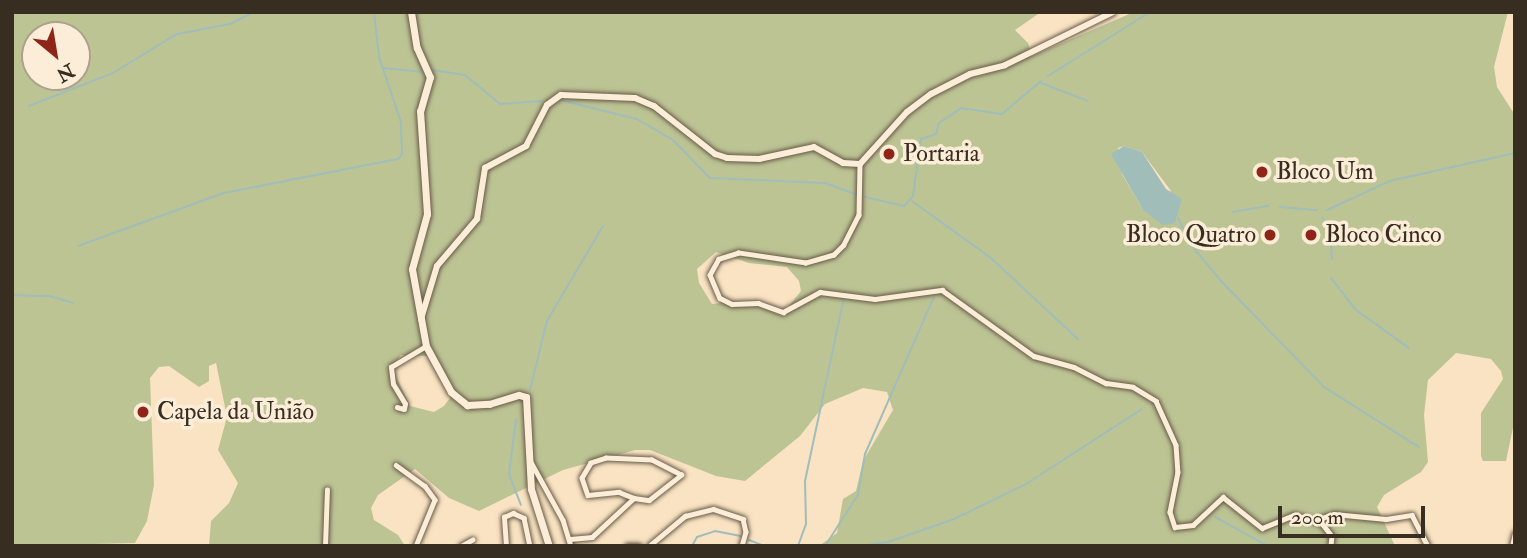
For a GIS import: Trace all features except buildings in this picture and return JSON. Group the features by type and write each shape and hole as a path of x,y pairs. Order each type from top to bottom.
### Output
{"main road":[{"path":"411,12 417,48 430,77 420,111 427,214 412,269 426,346 451,392 467,405 526,396 530,405 528,458 531,489 549,546"}],"street":[{"path":"1113,12 1005,65 970,74 931,94 907,112 860,164 859,215 844,246 834,255 806,263 739,253 719,259 710,275 720,298 732,304 758,303 783,312 820,292 875,299 942,290 1034,356 1074,367 1106,383 1133,387 1156,401 1176,444 1178,472 1170,512 1175,527 1193,525 1223,497 1262,528 1294,515 1316,520 1329,530 1331,546"},
{"path":"420,322 437,266 477,219 485,168 526,146 547,105 561,95 635,99 654,106 715,154 727,158 759,159 814,147 842,163 860,164"},
{"path":"397,407 404,409 405,404 393,384 391,367 426,346"},
{"path":"528,458 570,539 571,546"},
{"path":"606,458 661,462 681,475 659,495 644,501 634,498 619,492 592,498 583,485 585,468 606,458"},
{"path":"396,465 431,493 435,509 416,546"},
{"path":"325,546 327,489"},
{"path":"570,539 592,537 634,498"},
{"path":"649,546 685,516 713,509 737,515 746,524 742,546"},
{"path":"506,546 505,517 513,513 524,518 530,546"},
{"path":"1316,520 1334,514 1386,519 1412,515 1427,546"},
{"path":"1512,546 1515,533"},
{"path":"461,546 472,540"},
{"path":"628,546 640,546"}],"green space":[{"path":"12,12 1041,12 1015,30 1028,43 1032,56 1134,12 1508,12 1494,67 1497,87 1515,115 1515,418 1506,461 1483,461 1481,456 1481,413 1503,379 1501,371 1491,359 1456,353 1428,380 1424,415 1428,462 1421,472 1384,495 1377,507 1395,546 819,546 837,533 843,499 856,491 863,461 893,410 887,392 863,388 825,404 800,436 745,481 716,476 650,450 635,450 563,470 479,511 449,498 415,469 378,495 371,508 374,520 398,535 405,546 209,546 211,521 229,503 238,483 218,450 227,417 216,363 209,366 209,381 199,387 169,366 159,367 150,378 154,485 147,521 135,543 12,546","holes":["1124,146 1142,152 1171,191 1143,210 1122,174 1118,148","716,252 749,263 787,267 799,281 801,291 786,310 772,311 741,301 712,304 699,283 697,269","401,355 428,356 449,385 450,398 444,406 434,412 410,406 392,367"]}],"water":[{"path":"1124,146 1142,152 1166,189 1182,199 1175,223 1163,225 1143,210 1111,154"}],"waterway":[{"path":"29,106 113,73 177,34 230,24 254,12"},
{"path":"78,246 224,193 398,159 402,154 401,122 379,57 374,12"},
{"path":"1048,76 1150,12"},
{"path":"384,68 421,72"},
{"path":"433,70 465,75 500,104 542,101"},
{"path":"865,197 904,206 913,196 921,139 936,134 939,123 961,108 1002,114 1041,81"},
{"path":"1041,83 1088,101"},
{"path":"560,100 637,119 673,140 710,178 825,183 856,194"},
{"path":"1327,210 1390,181 1515,153"},
{"path":"912,201 991,258 1078,339"},
{"path":"1233,212 1268,206"},
{"path":"1280,207 1317,210"},
{"path":"1178,218 1191,245 1221,281 1324,387 1419,447"},
{"path":"1322,218 1330,223 1332,259"},
{"path":"530,390 547,321 603,226"},
{"path":"1331,278 1356,310 1409,348"},
{"path":"12,295 49,296 73,303"},
{"path":"798,546 806,524 805,481 844,297"},
{"path":"825,546 858,495 865,454 934,297"},
{"path":"860,546 888,542 954,519 1026,484 1142,409"},
{"path":"516,420 509,474 521,505"},
{"path":"1215,517 1268,546"},
{"path":"692,546 697,537 715,531 741,536"},
{"path":"749,540 765,546"}],"place":[{"name":"Portaria","path":"889,154"},
{"name":"Bloco Um","path":"1262,172"},
{"name":"Bloco Quatro","path":"1270,235"},
{"name":"Bloco Cinco","path":"1311,235"},
{"name":"Capela da União","path":"143,412"}]}
